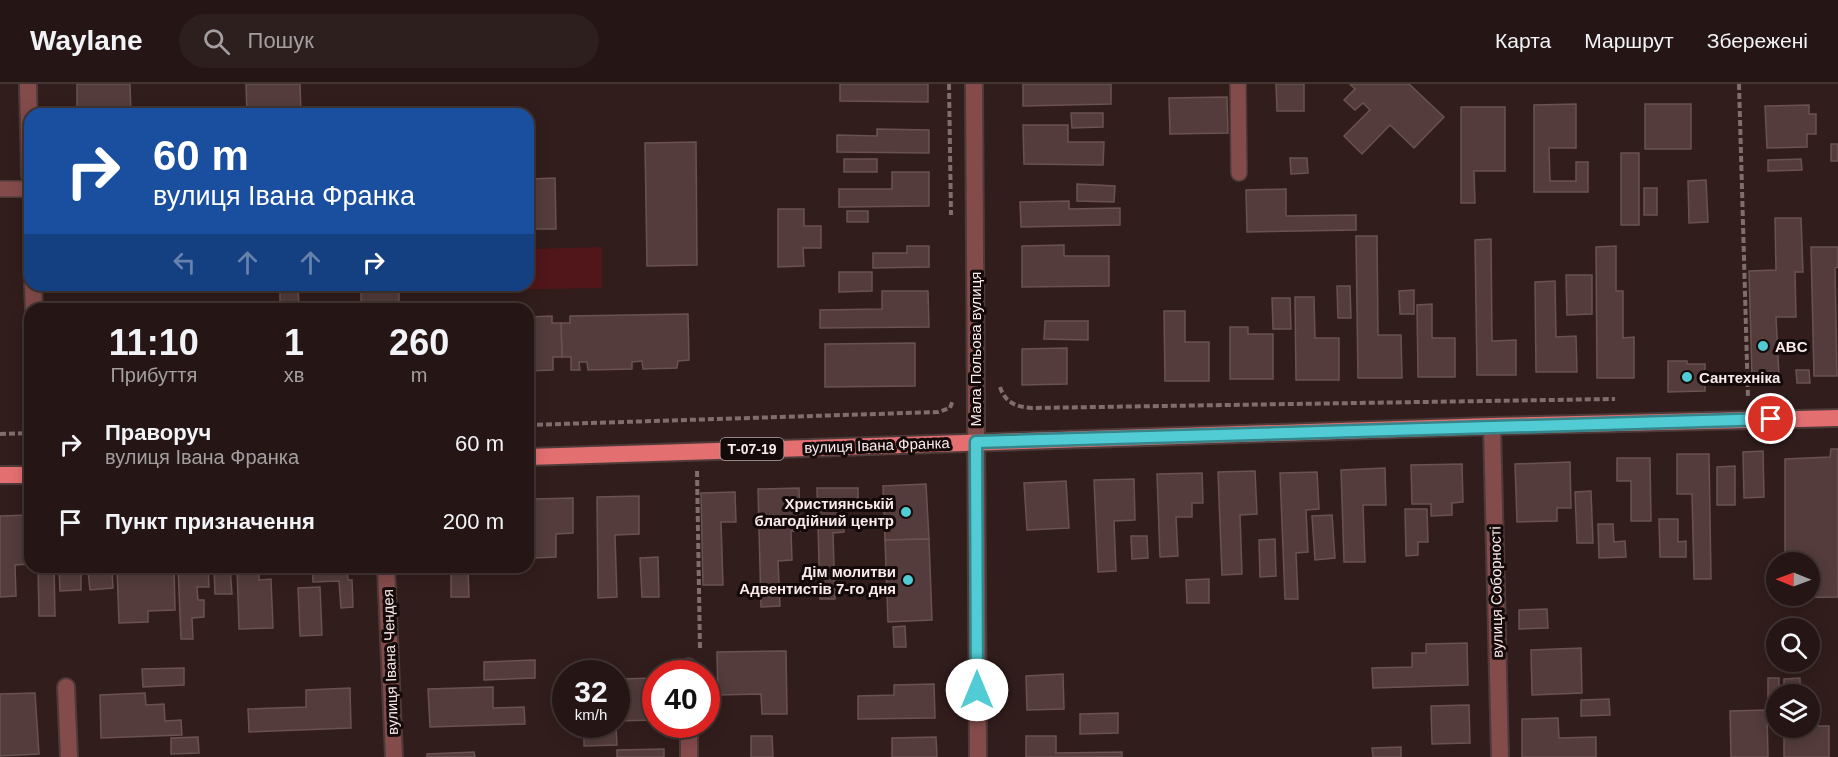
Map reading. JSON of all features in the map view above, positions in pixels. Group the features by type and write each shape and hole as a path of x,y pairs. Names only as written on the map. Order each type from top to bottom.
{"main road":[{"name":"вулиця Івана Франка","path":"534,457 1492,426 1838,418"},
{"path":"0,475 24,474"}],"street":[{"path":"28,84 29,108"},
{"name":"Мала Польова вулиця","path":"974,84 978,757"},
{"name":"вулиця Соборності","path":"1492,426 1500,757"},
{"name":"вулиця Івана Чендея","path":"386,573 394,757"},
{"path":"66,687 69,757"},
{"path":"689,738 690,757"}],"lane":[{"path":"1238,84 1239,173"},
{"path":"0,189 24,189"}],"path":[{"path":"949,84 951,225"},
{"path":"1739,84 1749,420"},
{"path":"999,377 1003,396 1010,403 1032,408 1617,399"},
{"path":"534,424 938,412 950,408 953,396"},
{"path":"1737,397 1748,397"},
{"path":"0,434 24,433"},
{"path":"696,660 700,648 697,451"}],"shaded area":[{"path":"602,247 602,288 534,289 534,249"}],"building":[{"path":"77,84 130,84 131,108 77,108"},
{"path":"246,84 300,84 301,108 247,108"},
{"path":"840,84 928,84 928,102 840,101"},
{"path":"1023,84 1111,84 1111,104 1023,106"},
{"path":"1276,84 1304,84 1304,111 1277,111"},
{"path":"1350,84 1409,84 1444,117 1414,148 1390,125 1362,154 1344,136 1370,110 1363,103 1355,110 1344,100 1355,89"},
{"path":"1227,97 1228,133 1170,134 1169,98"},
{"path":"1576,104 1576,148 1549,148 1550,181 1576,181 1576,162 1588,162 1588,192 1534,192 1534,105"},
{"path":"1645,104 1691,104 1691,149 1645,149"},
{"path":"1809,105 1809,114 1816,114 1816,134 1807,134 1807,147 1767,148 1765,106"},
{"path":"1461,107 1505,107 1505,171 1474,171 1475,203 1461,203"},
{"path":"1071,113 1103,113 1103,127 1072,128"},
{"path":"1023,125 1068,125 1068,142 1104,142 1103,165 1024,164"},
{"path":"877,129 929,130 929,153 837,152 837,135 877,136"},
{"path":"696,142 697,265 647,266 645,143"},
{"path":"1831,144 1838,144 1838,161 1831,161"},
{"path":"1621,153 1639,153 1639,225 1621,225"},
{"path":"1290,158 1307,158 1308,173 1291,174"},
{"path":"844,159 877,159 877,172 844,172"},
{"path":"1801,159 1802,170 1768,171 1768,160"},
{"path":"892,172 929,172 929,206 839,207 839,189 892,189"},
{"path":"555,178 556,229 534,229 534,179"},
{"path":"1706,180 1708,222 1689,223 1688,181"},
{"path":"1077,184 1115,186 1114,202 1077,201"},
{"path":"1644,188 1657,188 1657,215 1644,215"},
{"path":"1286,189 1286,216 1356,215 1356,230 1247,232 1246,190"},
{"path":"1069,201 1069,209 1120,208 1120,225 1021,227 1020,202"},
{"path":"778,209 804,209 804,226 821,226 821,248 803,248 804,266 778,267"},
{"path":"847,211 868,211 868,222 847,222"},
{"path":"1775,218 1801,218 1803,272 1795,272 1796,317 1776,317 1779,376 1752,377 1749,271 1776,270"},
{"path":"1356,236 1377,236 1378,335 1401,335 1402,378 1358,378"},
{"path":"1491,239 1492,341 1516,340 1516,375 1477,375 1475,240"},
{"path":"1064,245 1064,256 1109,256 1109,286 1022,287 1022,246"},
{"path":"907,246 929,246 929,267 873,268 873,253 907,253"},
{"path":"1616,246 1616,291 1623,291 1623,338 1634,337 1634,378 1597,378 1596,247"},
{"path":"1811,247 1838,247 1838,267 1835,268 1837,376 1814,376"},
{"path":"839,272 872,272 872,291 839,292"},
{"path":"1566,275 1592,275 1592,314 1567,315"},
{"path":"1555,281 1556,337 1576,336 1577,372 1536,372 1535,282"},
{"path":"1337,286 1350,286 1351,318 1338,318"},
{"path":"1414,290 1414,314 1400,314 1399,291"},
{"path":"280,291 298,291 299,303 280,303"},
{"path":"361,291 399,291 399,303 361,303"},
{"path":"882,291 928,291 929,327 820,328 820,310 882,309"},
{"path":"1295,297 1314,297 1315,338 1339,338 1339,380 1296,380"},
{"path":"1272,298 1290,298 1291,329 1273,329"},
{"path":"1432,304 1432,338 1455,338 1455,377 1418,377 1417,305"},
{"path":"1164,311 1185,311 1185,342 1209,342 1209,381 1165,381"},
{"path":"688,314 689,360 678,361 677,368 643,369 642,361 632,362 632,369 588,370 587,362 579,362 580,370 571,370 571,357 562,357 561,323 570,323 570,316"},
{"path":"552,316 552,323 561,323 562,357 553,357 553,370 534,371 534,317"},
{"path":"1045,321 1088,321 1088,340 1044,339"},
{"path":"1230,327 1248,327 1248,334 1273,334 1273,379 1230,379"},
{"path":"915,343 915,386 825,387 825,344"},
{"path":"1067,348 1067,384 1022,385 1022,349"},
{"name":"Сантехніка","path":"1668,361 1705,364 1705,391 1668,392"},
{"path":"1796,370 1809,370 1810,383 1797,383"},
{"path":"1831,449 1838,449 1838,597 1820,597 1820,552 1785,552 1785,459 1830,457"},
{"path":"1763,451 1764,497 1744,498 1743,452"},
{"path":"1677,454 1709,454 1711,579 1694,579 1692,494 1677,494"},
{"path":"1617,458 1650,458 1651,521 1631,521 1631,481 1617,481"},
{"path":"1570,462 1571,508 1557,508 1557,521 1517,522 1515,464"},
{"path":"1462,464 1463,502 1452,503 1452,515 1431,516 1431,504 1412,504 1411,465"},
{"path":"1735,466 1735,505 1717,505 1717,467"},
{"path":"1385,468 1386,505 1363,505 1365,562 1344,562 1341,470"},
{"path":"1255,471 1257,514 1240,515 1242,574 1222,575 1218,472"},
{"path":"1317,472 1319,509 1306,510 1308,552 1296,553 1298,599 1285,599 1280,473"},
{"path":"1202,473 1203,503 1192,503 1192,517 1176,517 1178,556 1160,557 1157,474"},
{"path":"1134,479 1135,520 1114,521 1116,571 1098,572 1094,480"},
{"path":"1066,481 1069,528 1027,530 1024,483"},
{"name":"Християнській благодійний центр","path":"926,484 929,539 885,540 883,486"},
{"path":"799,488 800,531 791,531 792,560 778,561 780,606 761,607 758,489"},
{"path":"817,488 858,488 858,508 843,508 844,532 833,533 835,599 820,599"},
{"path":"1591,491 1593,543 1577,543 1575,492"},
{"path":"735,492 736,522 721,522 723,585 703,585 701,493"},
{"path":"639,496 639,534 615,535 617,597 598,598 597,497"},
{"path":"573,498 573,533 556,534 556,557 535,558 534,499"},
{"path":"1405,509 1427,509 1428,542 1418,542 1418,555 1406,556"},
{"path":"24,515 24,564 15,565 16,596 0,597 0,516"},
{"path":"1332,515 1335,558 1315,560 1312,516"},
{"path":"1659,519 1678,519 1678,542 1686,541 1686,557 1660,557"},
{"path":"1598,524 1613,524 1614,542 1625,541 1626,557 1599,558"},
{"path":"1131,536 1147,536 1148,558 1132,559"},
{"name":"Дім молитви Адвентистів 7-го дня","path":"929,539 932,620 888,622 885,540"},
{"path":"1275,539 1276,576 1260,577 1259,540"},
{"path":"658,557 659,597 642,597 640,558"},
{"path":"38,573 54,573 55,616 39,616"},
{"path":"59,573 81,573 81,590 60,591"},
{"path":"88,573 112,573 113,588 90,590"},
{"path":"117,573 174,573 175,610 148,611 148,622 119,623"},
{"path":"178,573 208,573 209,587 197,587 198,600 204,600 204,617 192,618 193,639 181,639"},
{"path":"214,573 230,573 232,594 215,594"},
{"path":"237,573 259,573 259,580 271,579 273,628 239,629"},
{"path":"312,573 347,573 348,580 352,580 353,607 341,608 339,581 313,582"},
{"path":"451,573 468,573 469,597 451,597"},
{"path":"1209,579 1209,603 1187,603 1186,580"},
{"path":"320,587 322,635 300,636 298,588"},
{"path":"1547,609 1548,628 1519,629 1519,610"},
{"path":"905,626 906,647 894,647 893,627"},
{"path":"1467,643 1468,685 1373,688 1372,668 1412,667 1412,653 1426,653 1426,644"},
{"path":"1581,648 1582,693 1532,695 1531,650"},
{"path":"786,651 787,714 762,714 761,694 720,695 720,660 717,660 717,652"},
{"path":"535,660 535,678 484,680 484,662"},
{"path":"184,668 184,685 143,687 142,669"},
{"path":"1063,674 1064,709 1027,710 1026,676"},
{"path":"642,678 642,720 630,721 630,679"},
{"path":"1768,678 1779,678 1779,684 1768,684"},
{"path":"1800,678 1800,684 1784,684 1784,679"},
{"path":"934,684 935,718 858,719 858,696 894,695 894,685"},
{"path":"493,687 493,708 524,707 525,724 430,727 428,689"},
{"path":"350,688 351,728 249,732 248,709 306,707 306,690"},
{"path":"35,693 39,754 0,756 0,694"},
{"path":"145,693 146,705 164,704 165,721 181,720 182,735 101,738 100,695"},
{"path":"1609,699 1610,715 1581,716 1581,700"},
{"path":"1469,705 1470,743 1432,744 1431,706"},
{"path":"1766,710 1768,757 1731,757 1730,711"},
{"path":"1118,713 1118,733 1080,734 1080,714"},
{"path":"1558,718 1559,738 1596,737 1596,757 1522,757 1522,719"},
{"path":"1820,726 1829,726 1829,757 1784,757 1784,738 1820,738"},
{"path":"751,736 772,736 773,757 751,757"},
{"path":"1026,736 1056,736 1056,753 1122,752 1122,757 1026,757"},
{"path":"198,737 199,753 171,754 171,738"},
{"path":"936,737 937,757 892,757 892,738"},
{"path":"584,738 617,738 617,745 584,746"},
{"path":"1401,747 1401,757 1373,757 1372,748"},
{"path":"664,749 664,757 617,757 617,750"},
{"path":"474,752 475,757 427,757 427,754"}],"place":[{"name":"ABC","path":"1763,346"},
{"name":"Сантехніка","path":"1687,377"},
{"name":"Християнській благодійний центр","path":"906,512"},
{"name":"Дім молитви Адвентистів 7-го дня","path":"908,580"}],"route":[{"path":"977,690 976,442 1771,419"}]}
